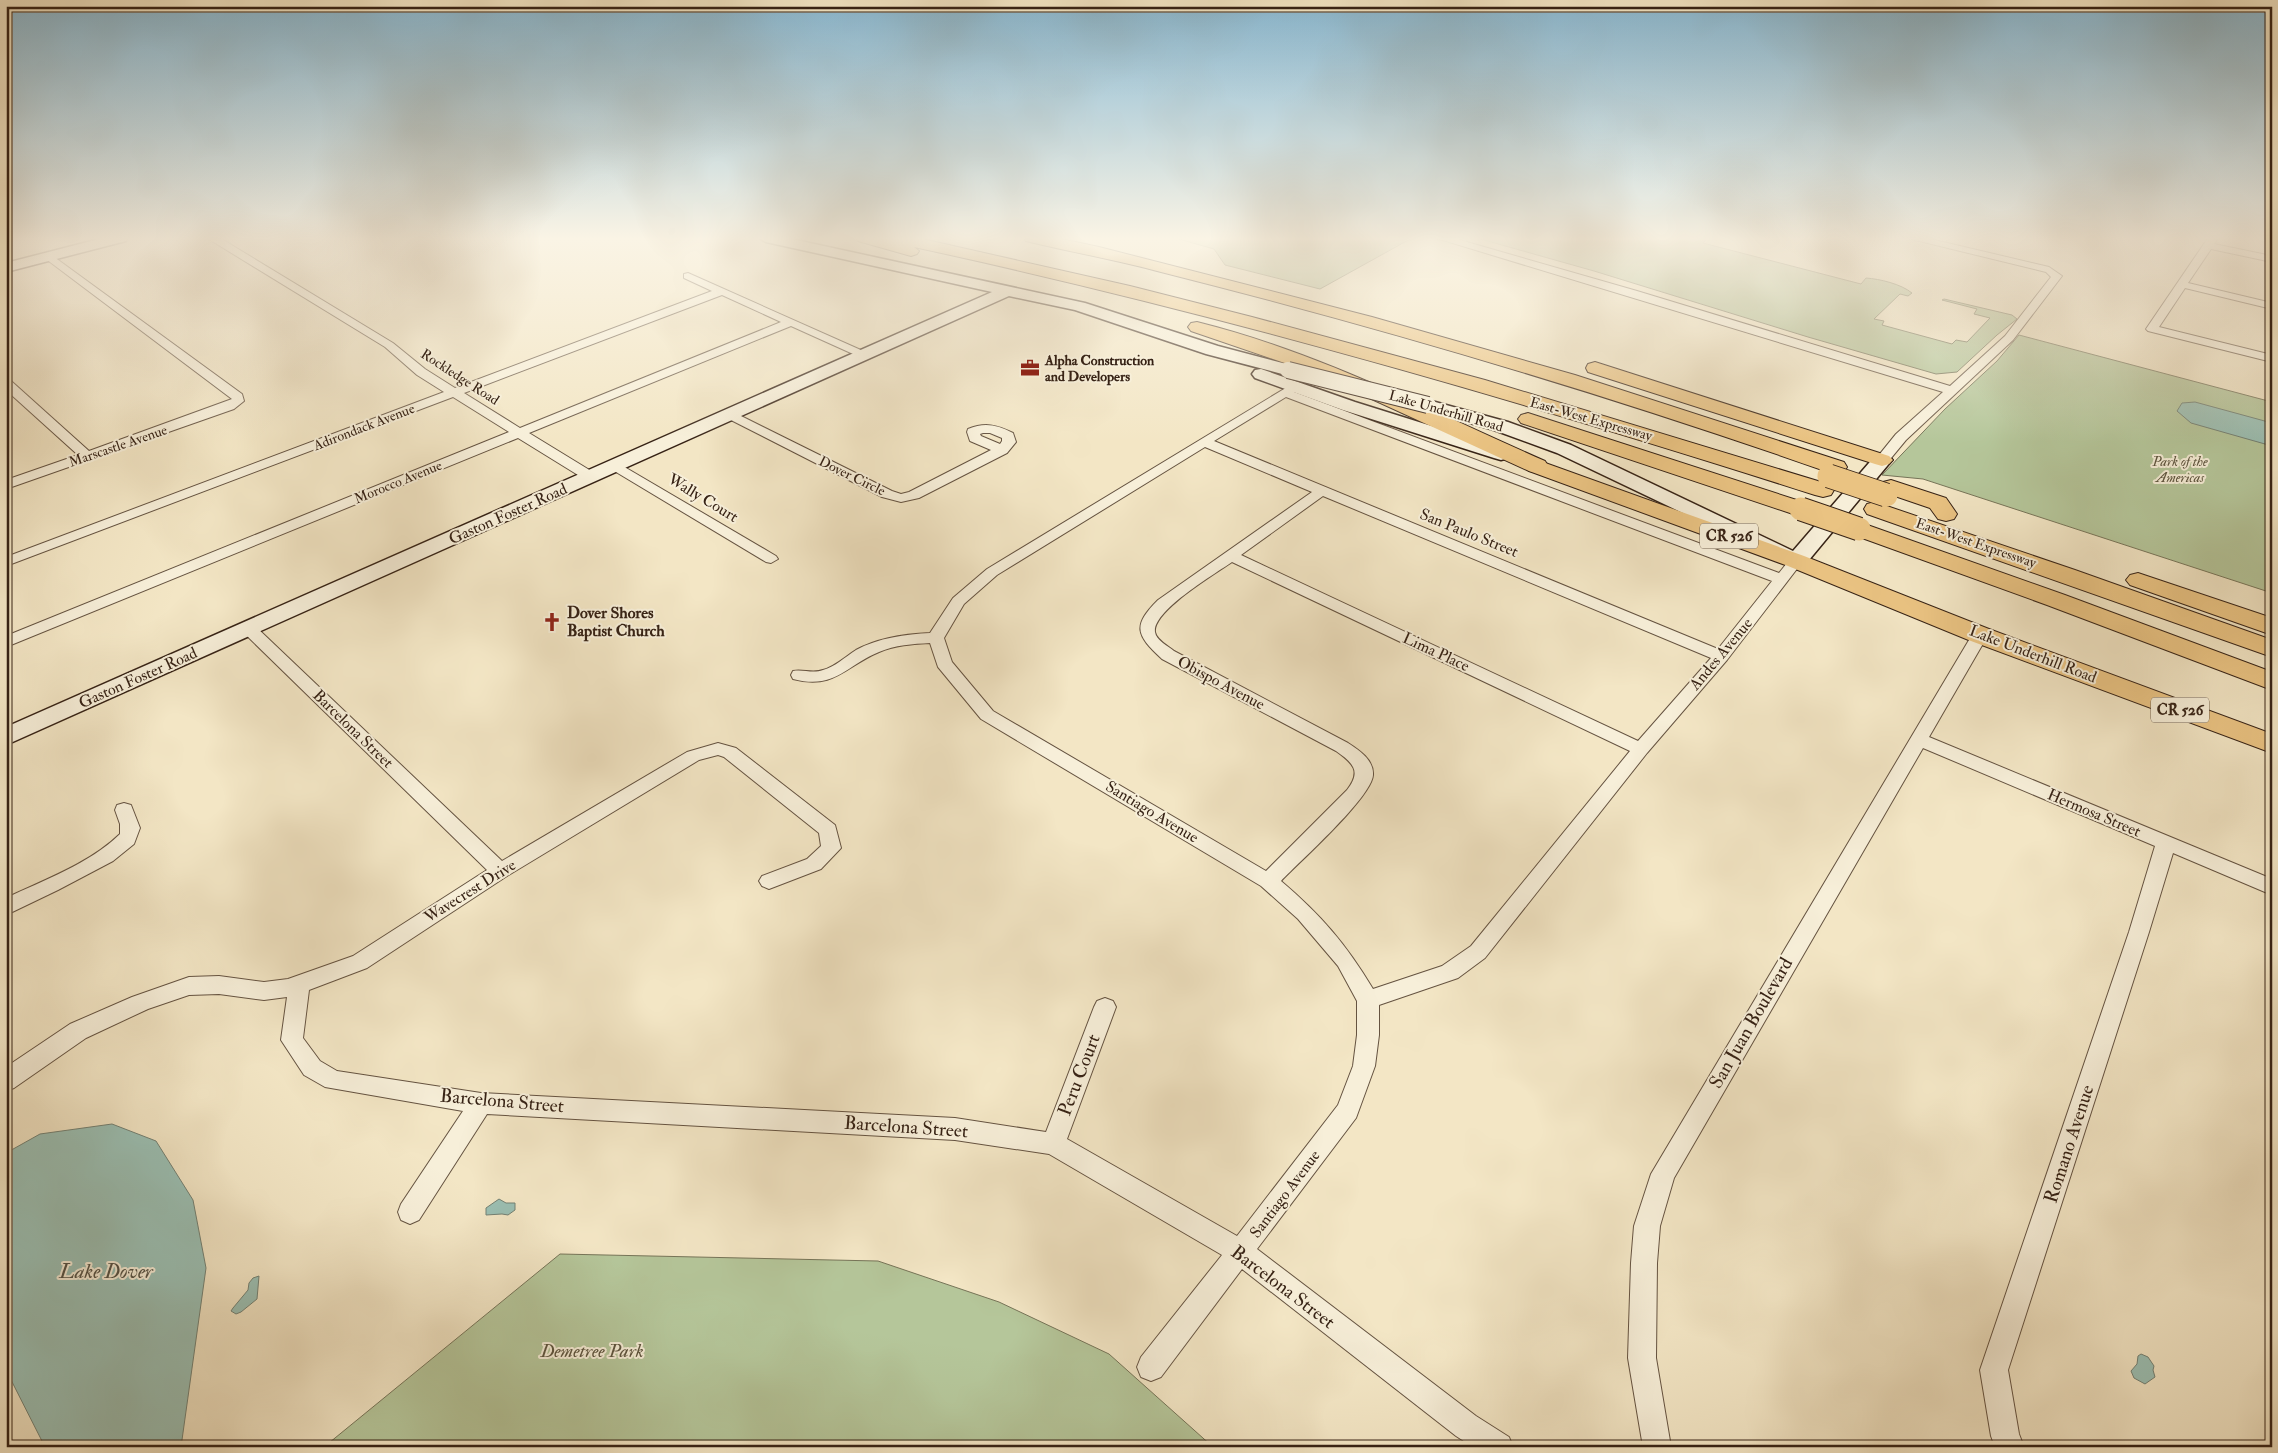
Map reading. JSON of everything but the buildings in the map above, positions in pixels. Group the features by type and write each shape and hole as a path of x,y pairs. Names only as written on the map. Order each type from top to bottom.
{"main road":[{"name":"Gaston Foster Road","path":"6,737 974,306"},
{"name":"Lake Underhill Road","path":"1078,306 1289,383 1536,466 1789,570 1980,634 2272,744"},
{"path":"1121,306 1252,344 1324,370 1536,466"},
{"name":"East-West Expressway","path":"1186,306 1309,338 1600,421 1829,478"},
{"name":"East-West Expressway","path":"1236,306 1350,335 1656,421 1884,497 1946,514 2272,626"},
{"path":"1305,306 1511,361 1680,414 1829,478"},
{"path":"1353,306 1552,356 1673,392 1882,460"},
{"path":"1202,310 1246,327 1657,460 1859,529 2056,600 2272,682"},
{"name":"Lake Underhill Road","path":"1289,383 1428,405 1501,426 1564,449 1789,570"},
{"name":"Andes Avenue","path":"1789,570 1882,460"},
{"name":"East-West Expressway","path":"1884,497 2067,575 2272,649"}],"street":[{"name":"Marscastle Avenue","path":"6,485 230,406 238,401 238,398 115,306"},
{"name":"Rockledge Road","path":"324,306 389,345 421,372 591,476"},
{"name":"Adirondack Avenue","path":"6,562 686,306"},
{"path":"753,306 866,355"},
{"path":"1689,306 1788,334 1955,386"},
{"name":"Andes Avenue","path":"1882,460 1901,437 2010,338 2034,306"},
{"path":"2167,306 2152,329 2272,359"},
{"name":"Morocco Avenue","path":"6,642 790,322"},
{"path":"6,383 87,456"},
{"path":"799,674 814,679 830,674 871,649 903,640 936,638 948,612 966,592 992,572 1204,442 1289,383"},
{"name":"Lake Underhill Road","path":"1289,383 1789,570"},
{"name":"Dover Circle","path":"731,415 887,494 901,498 914,495 1002,450"},
{"name":"San Paulo Street","path":"1204,442 1721,656"},
{"name":"Wally Court","path":"616,466 771,559"},
{"name":"Obispo Avenue","path":"1268,881 1354,795 1363,783 1365,770 1357,756 1168,655 1151,640 1147,631 1151,616 1164,603 1322,491"},
{"name":"Lima Place","path":"1231,556 1641,749"},
{"name":"Andes Avenue","path":"1368,1000 1450,972 1478,952 1641,749 1721,656 1789,570"},
{"name":"Barcelona Street","path":"249,629 500,871"},
{"name":"San Juan Boulevard","path":"1656,1447 1642,1358 1644,1264 1647,1226 1663,1174 1980,634"},
{"name":"Santiago Avenue","path":"936,638 944,663 987,715 1268,881 1305,913 1345,960 1368,1000 1368,1035 1364,1066 1348,1111 1151,1367"},
{"name":"Hermosa Street","path":"1917,739 2272,887"},
{"name":"Wavecrest Drive","path":"6,1082 18,1071 78,1031 140,1003 189,986 219,985 264,991 300,985 360,962 500,871 693,756 718,749 730,752 828,830 831,848 814,864 769,881"},
{"path":"6,907 106,855 127,839 130,827 124,810"},
{"name":"Romano Avenue","path":"2010,1447 2005,1436 1994,1370 2139,932 2166,843"},
{"name":"Barcelona Street","path":"300,985 292,1040 312,1068 333,1080 481,1103 955,1129 1053,1144 1241,1252 1458,1420 1499,1447"},
{"name":"Peru Court","path":"1053,1144 1105,1007"},
{"path":"410,1212 481,1103"}],"green space":[{"path":"1707,306 1888,306 1874,319 1884,321 1882,325 1952,344 1956,340 1967,342 1990,318 1974,314 1977,309 1965,306 1973,306 2012,315 2017,319 1957,372 1936,374"},
{"name":"Park of the Americas","path":"2019,335 2272,402 2272,593 1923,479 1882,475 1945,409 1997,361"},
{"name":"Demetree Park","path":"560,1254 878,1261 999,1302 1109,1354 1213,1447 324,1447"}],"water":[{"path":"2195,402 2272,423 2272,446 2191,423 2177,411 2182,403"},
{"name":"Lake Dover","path":"112,1124 156,1141 193,1200 206,1268 181,1447 45,1447 6,1370 6,1153 40,1134"},
{"path":"499,1199 506,1203 515,1203 515,1210 508,1215 486,1215 486,1208"},
{"path":"259,1276 257,1299 241,1312 236,1314 231,1311 248,1290 249,1283 253,1278"},
{"path":"2141,1354 2148,1357 2154,1366 2155,1377 2145,1384 2134,1378 2131,1371 2137,1364 2138,1356"}],"place":[{"name":"Alpha Construction and Developers","path":"1030,368"},
{"name":"Dover Shores Baptist Church","path":"552,622"}]}
